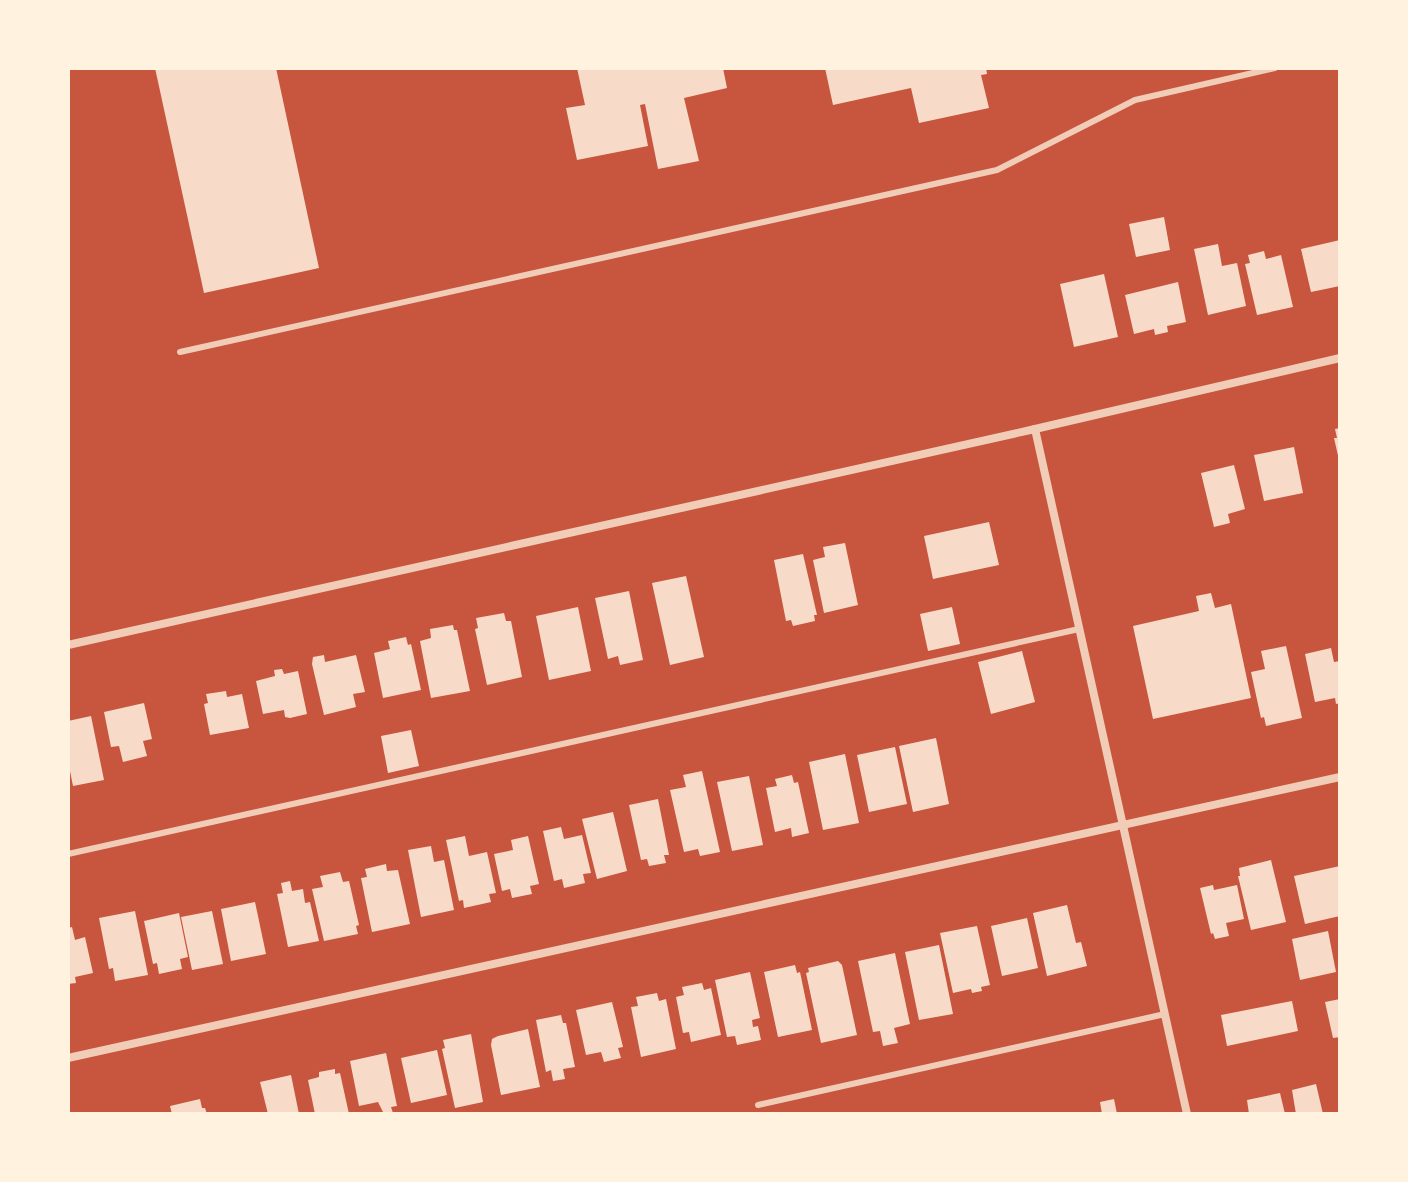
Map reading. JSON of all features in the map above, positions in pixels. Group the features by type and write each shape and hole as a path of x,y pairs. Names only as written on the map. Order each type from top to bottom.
{"street":[{"path":"68,645 1340,358"},
{"path":"1035,429 1187,1114"},
{"path":"68,1058 1340,777"}],"lane":[{"path":"180,352 997,170 1135,100 1275,68"},
{"path":"68,854 1079,629"},
{"path":"758,1105 1165,1014"}],"building":[{"path":"155,68 276,68 319,268 204,293"},
{"path":"577,68 723,68 727,88 684,98 699,161 658,169 645,104 640,105 648,146 577,160 566,108 585,105"},
{"path":"825,68 986,68 987,74 981,75 989,108 919,123 911,88 833,105"},
{"path":"1164,217 1170,250 1136,257 1129,224"},
{"path":"1340,240 1340,286 1311,292 1301,249"},
{"path":"1218,244 1222,266 1237,263 1246,306 1208,315 1194,249"},
{"path":"1264,251 1266,259 1281,255 1293,307 1257,315 1245,264 1250,263 1248,255"},
{"path":"1104,274 1118,337 1074,347 1060,284"},
{"path":"1178,282 1186,322 1167,326 1168,332 1155,335 1154,329 1134,334 1125,295"},
{"path":"1340,428 1339,460 1334,438 1337,438 1335,429"},
{"path":"1294,447 1303,493 1264,501 1254,455"},
{"path":"1234,465 1245,509 1228,514 1230,523 1214,527 1201,473"},
{"path":"989,522 999,565 933,579 924,536"},
{"path":"845,543 858,605 824,613 813,560 825,557 823,547"},
{"path":"803,554 817,615 814,615 815,621 793,626 791,620 786,621 774,560"},
{"path":"686,576 704,657 670,665 652,583"},
{"path":"629,591 643,660 620,665 618,656 608,659 595,598"},
{"path":"1211,593 1215,608 1231,604 1251,698 1153,719 1133,626 1199,611 1196,596"},
{"path":"578,607 591,671 549,680 536,616"},
{"path":"952,607 960,644 928,651 920,614"},
{"path":"504,613 506,621 511,621 522,677 487,685 475,629 478,628 476,618"},
{"path":"453,625 457,630 470,691 431,698 420,641 431,638 430,629"},
{"path":"406,637 408,645 411,644 421,690 383,698 374,653 390,649 388,641"},
{"path":"1286,646 1302,718 1266,726 1264,717 1261,718 1251,672 1265,669 1261,651"},
{"path":"1331,648 1334,662 1340,661 1340,703 1336,704 1335,698 1315,702 1305,654"},
{"path":"1022,651 1035,702 991,714 978,662"},
{"path":"324,655 325,662 356,655 365,692 353,694 356,707 324,715 312,664 313,657"},
{"path":"282,669 284,674 298,671 307,714 290,718 285,717 284,710 263,714 256,681 275,676 274,670"},
{"path":"226,691 227,697 242,694 249,728 210,735 204,704 208,703 206,694"},
{"path":"144,703 152,739 143,741 147,756 123,762 119,746 111,747 104,712"},
{"path":"91,716 104,780 73,786 68,761 68,721"},
{"path":"411,730 419,766 388,773 381,736"},
{"path":"936,738 949,804 913,812 899,746"},
{"path":"895,747 907,804 869,812 857,755"},
{"path":"845,754 859,823 823,830 809,762"},
{"path":"702,771 720,852 700,856 698,849 684,852 670,790 686,787 683,775"},
{"path":"792,775 794,783 798,782 809,833 792,837 791,828 775,832 766,788 777,786 775,779"},
{"path":"749,776 763,845 732,851 717,782"},
{"path":"658,799 669,855 664,855 666,863 649,866 647,859 641,860 629,805"},
{"path":"613,812 627,871 597,879 582,819"},
{"path":"561,827 564,839 582,835 591,873 583,874 585,883 564,888 562,879 554,881 543,831"},
{"path":"465,836 469,856 487,852 496,893 489,894 491,902 464,908 463,900 459,901 446,840"},
{"path":"528,836 539,884 530,886 532,894 512,898 510,889 502,891 494,854 513,850 511,840"},
{"path":"431,846 434,862 444,860 454,910 421,917 408,850"},
{"path":"1271,860 1286,922 1251,930 1238,876 1239,868"},
{"path":"386,864 387,871 398,870 410,924 372,932 361,878 367,877 365,869"},
{"path":"1340,866 1340,916 1305,924 1294,876"},
{"path":"340,872 343,882 349,881 359,925 356,926 358,934 324,941 312,889 323,887 320,876"},
{"path":"290,881 292,891 303,889 305,903 310,902 319,941 288,947 277,894 283,893 281,883"},
{"path":"1213,885 1214,890 1237,885 1244,919 1226,923 1229,936 1215,939 1211,934 1200,888"},
{"path":"255,902 266,954 231,961 221,909"},
{"path":"1067,905 1076,943 1081,942 1087,966 1047,976 1033,913"},
{"path":"135,911 148,975 115,981 113,968 109,969 99,918"},
{"path":"212,911 223,964 192,970 181,917"},
{"path":"179,913 188,957 180,959 182,969 159,974 157,963 153,964 144,921"},
{"path":"1027,918 1038,968 1002,976 991,926"},
{"path":"977,926 990,985 981,987 982,991 972,993 971,989 953,993 940,933"},
{"path":"72,927 75,940 85,937 93,973 75,977 76,983 68,984 68,928"},
{"path":"1328,931 1336,972 1300,980 1292,939"},
{"path":"939,945 953,1014 919,1020 905,952"},
{"path":"895,953 910,1024 894,1028 898,1043 883,1046 880,1031 873,1032 858,961"},
{"path":"838,961 842,965 857,1035 821,1043 806,973 809,972 808,968"},
{"path":"795,965 797,973 800,972 812,1030 778,1037 764,972"},
{"path":"750,972 760,1018 752,1020 753,1027 758,1026 761,1040 737,1045 735,1036 727,1037 715,980"},
{"path":"702,983 704,990 711,988 721,1035 691,1042 689,1032 683,1033 676,997 684,995 682,987"},
{"path":"657,993 659,1001 666,999 676,1049 641,1057 631,1007 638,1006 636,997"},
{"path":"1340,999 1340,1037 1333,1038 1325,1002"},
{"path":"1292,1001 1298,1031 1227,1046 1221,1015"},
{"path":"612,1002 623,1047 618,1048 621,1058 604,1062 601,1052 586,1055 576,1010"},
{"path":"561,1015 563,1023 566,1023 575,1067 563,1069 565,1079 553,1081 551,1070 546,1072 536,1020"},
{"path":"528,1029 540,1087 501,1095 492,1039"},
{"path":"471,1034 483,1102 455,1108 442,1049 445,1048 443,1040"},
{"path":"437,1050 447,1095 411,1103 401,1058"},
{"path":"386,1053 397,1106 391,1107 393,1113 390,1114 384,1114 378,1102 359,1106 350,1061"},
{"path":"335,1069 335,1074 340,1073 349,1114 315,1114 308,1080 319,1077 319,1072"},
{"path":"291,1075 299,1114 268,1114 260,1082"},
{"path":"1316,1084 1323,1114 1296,1114 1292,1090"},
{"path":"1280,1093 1285,1114 1249,1114 1247,1100"},
{"path":"200,1099 207,1114 172,1114 170,1106"},
{"path":"1114,1099 1117,1114 1102,1114 1100,1102"}]}
